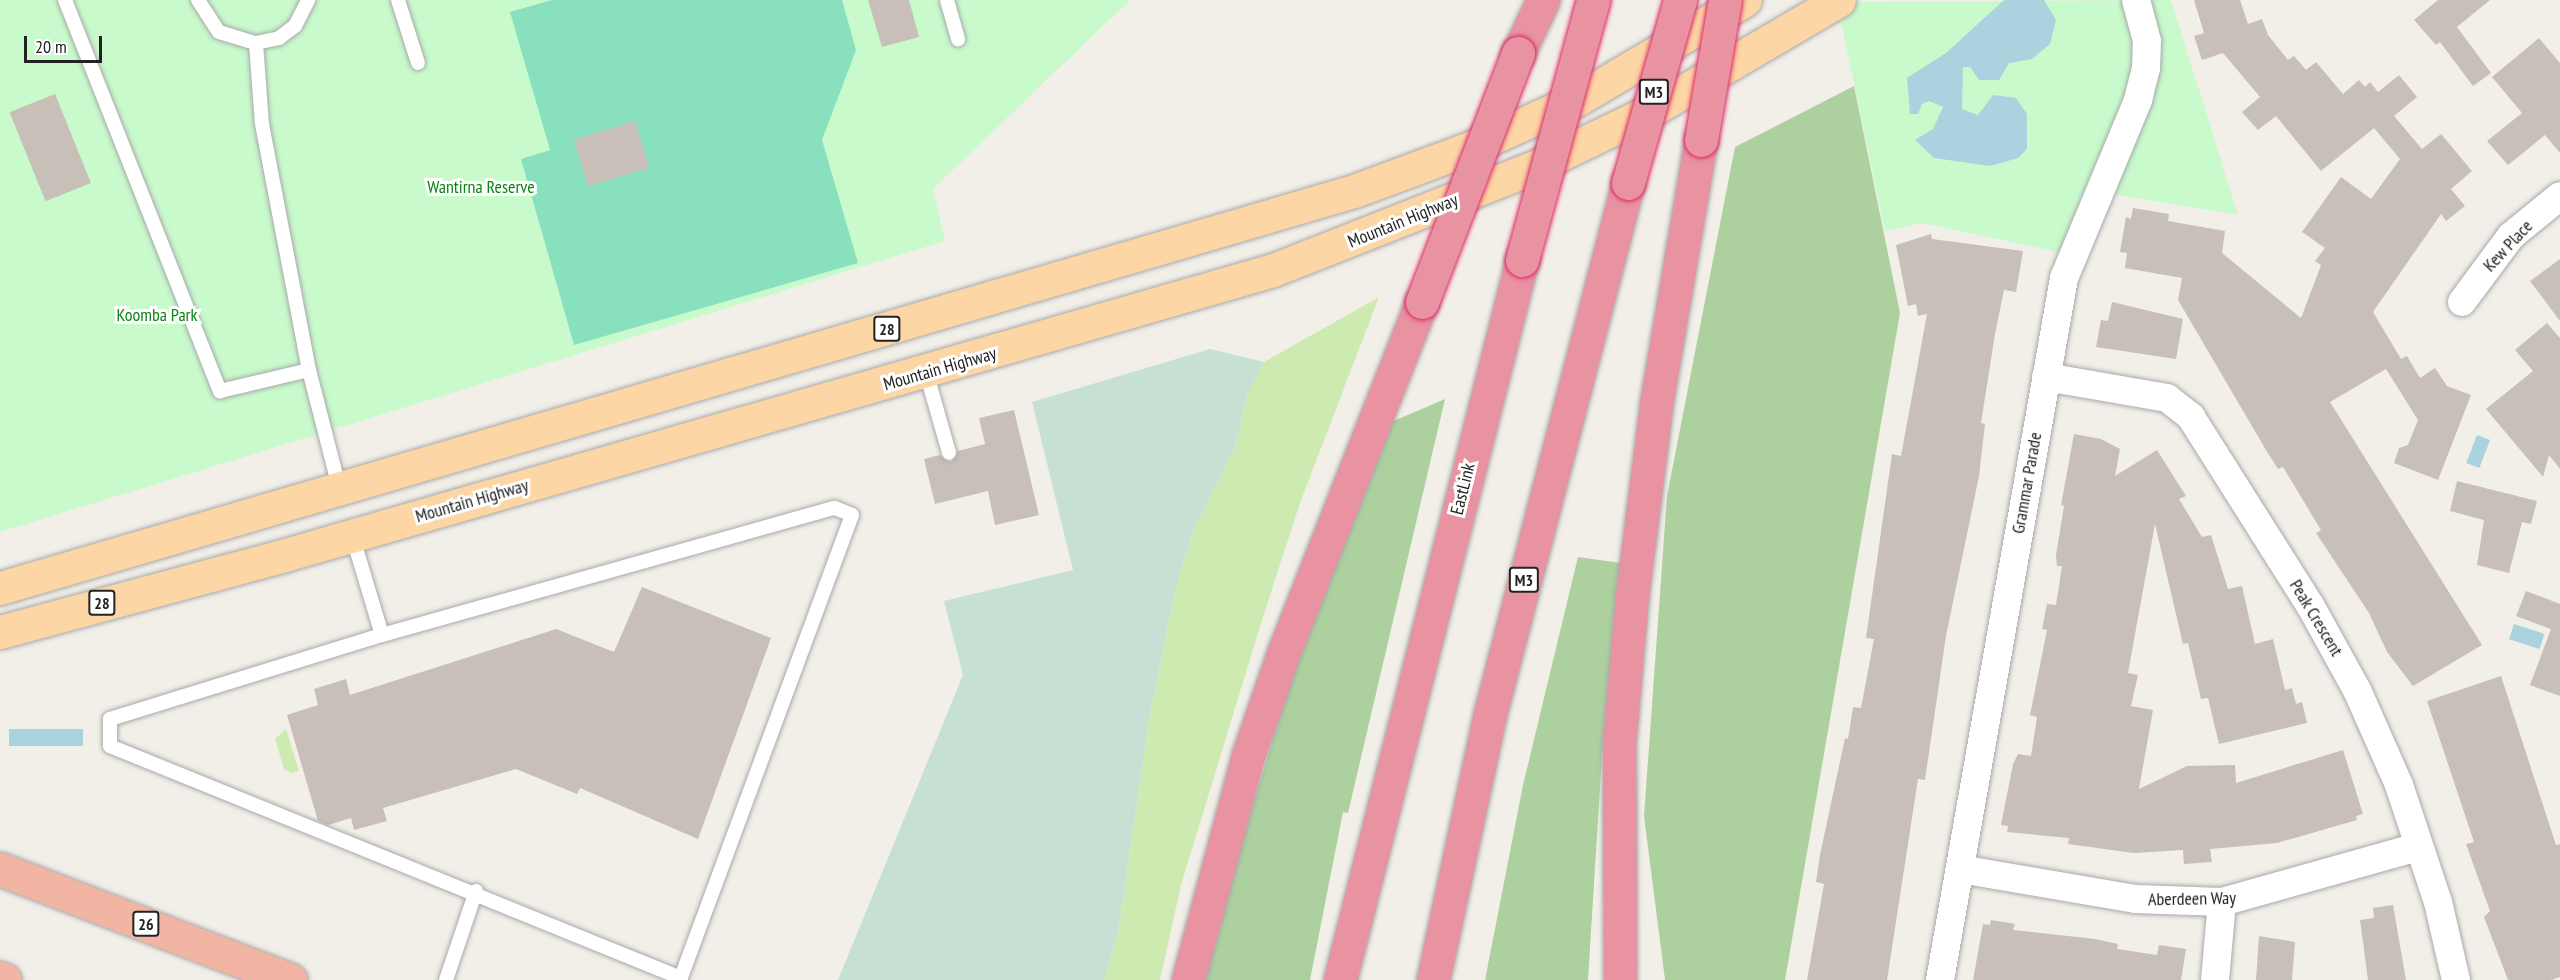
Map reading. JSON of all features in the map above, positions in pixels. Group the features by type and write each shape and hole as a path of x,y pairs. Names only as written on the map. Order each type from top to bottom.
{"highway":[{"path":"1188,980 1249,753 1283,654 1518,53 1543,0"},
{"name":"EastLink","path":"1340,980 1522,260 1593,0"},
{"name":"M3","path":"1433,980 1490,714 1628,183 1680,0"},
{"path":"1620,980 1619,744 1632,596 1645,476 1725,0"},
{"name":"26","path":"0,869 291,980"},
{"path":"0,978 5,980"}],"main road":[{"name":"28","path":"0,588 1354,191 1465,150 1578,99 1745,0"},
{"name":"Mountain Highway","path":"0,632 352,536 1273,270 1435,209 1650,111 1839,0"},
{"path":"339,487 352,536"}],"street":[{"name":"Grammar Parade","path":"1940,980 2064,278 2138,100 2146,68 2147,41 2136,0"},
{"name":"Kew Place","path":"2462,302 2511,236 2560,196"},
{"name":"Peak Crescent","path":"2046,377 2167,398 2191,417 2337,651 2399,785 2438,902 2456,980"},
{"name":"Aberdeen Way","path":"1960,868 2135,899 2222,902 2418,847"},
{"path":"2216,980 2222,902"}],"lane":[{"path":"65,0 220,391 309,370"},
{"path":"198,0 219,32 256,43 279,38 295,26 308,0"},
{"path":"398,0 418,63"},
{"path":"947,0 958,39"},
{"path":"256,43 262,124 309,370 339,487"},
{"path":"926,372 949,453"},
{"path":"835,508 852,515 681,978 476,891 110,746 110,719 382,635 835,508"},
{"path":"352,536 382,635"},
{"path":"446,980 476,891"}],"green space":[{"name":"Wantirna Reserve","path":"0,0 1130,0 933,189 945,241 0,532"},
{"path":"552,0 842,0 856,50 822,140 858,263 574,345 521,159 550,150 510,12"},
{"path":"2171,0 2238,215 2100,192 2073,255 1922,223 1885,231 1837,2"},
{"path":"1854,86 1900,313 1785,980 1665,980 1644,816 1667,496 1735,147"},
{"path":"1379,297 1300,503 1262,620 1181,885 1160,980 1104,980 1118,934 1149,720 1174,595 1193,532 1235,447 1248,393 1264,362"},
{"path":"1210,349 1264,362 1248,393 1235,447 1193,532 1174,595 1149,720 1118,934 1104,980 838,980 963,675 944,601 1073,570 1032,402"},
{"path":"1445,399 1348,813 1343,812 1310,980 1201,980 1291,678 1382,426"},
{"path":"1578,557 1621,563 1602,755 1588,980 1485,980 1523,785"},
{"path":"286,729 299,771 292,773 284,769 275,739"}],"water":[{"path":"2004,0 2044,0 2056,20 2050,44 2032,59 2009,63 1999,80 1979,80 1970,67 1963,67 1962,109 1978,115 1993,95 2016,98 2027,114 2027,149 2018,158 1990,166 1934,158 1915,140 1933,129 1943,107 1929,101 1922,104 1918,114 1910,114 1907,78 1946,53"},
{"path":"2477,435 2490,440 2479,468 2466,463"},
{"path":"2514,624 2544,634 2539,649 2509,639"},
{"path":"9,729 83,729 83,746 9,746"}],"building":[{"path":"868,0 909,0 919,37 882,47"},
{"path":"2194,0 2240,0 2248,24 2262,19 2268,35 2288,60 2294,56 2306,70 2316,62 2343,94 2359,80 2365,87 2370,82 2378,92 2399,75 2417,97 2394,116 2422,149 2441,134 2472,171 2451,189 2465,206 2446,221 2441,214 2373,312 2401,359 2407,356 2420,378 2435,368 2447,386 2471,395 2438,480 2394,463 2399,448 2408,445 2418,420 2386,369 2330,402 2482,645 2413,686 2387,652 2369,613 2316,533 2321,530 2283,467 2278,469 2266,450 2178,300 2182,278 2125,268 2127,253 2120,252 2126,217 2131,219 2133,208 2169,214 2168,221 2225,231 2222,253 2301,318 2321,265 2315,261 2325,248 2302,232 2341,177 2371,199 2400,159 2374,128 2321,171 2276,116 2258,130 2242,112 2260,97 2223,53 2202,60 2194,36 2204,33"},
{"path":"2438,0 2490,0 2457,27 2491,73 2473,86 2440,42 2436,45 2414,20"},
{"path":"2539,38 2560,63 2560,153 2545,135 2508,165 2487,141 2522,113 2492,77"},
{"path":"55,94 91,183 46,201 10,112"},
{"path":"635,121 649,168 588,187 574,140"},
{"path":"1931,234 1932,239 2023,251 2016,292 2004,290 1995,334 1981,423 1985,424 1979,476 1946,636 1925,780 1918,779 1887,980 1807,980 1824,884 1816,882 1820,855 1845,738 1848,739 1853,707 1861,708 1874,639 1866,638 1892,454 1901,456 1927,314 1918,316 1916,304 1908,306 1896,245"},
{"path":"2560,259 2560,321 2530,281"},
{"path":"2112,302 2183,319 2176,359 2096,347 2101,320 2108,321"},
{"path":"2547,323 2560,338 2560,469 2549,455 2543,477 2486,409 2533,371 2515,350"},
{"path":"1014,410 1039,515 995,525 988,491 935,504 924,459 940,455 951,462 958,451 985,444 979,418"},
{"path":"2074,434 2101,439 2120,449 2115,476 2157,450 2186,496 2179,499 2202,537 2211,535 2228,589 2242,586 2255,644 2273,639 2285,690 2292,688 2296,704 2302,702 2307,723 2219,744 2208,698 2201,699 2188,643 2183,644 2155,524 2128,673 2138,675 2131,706 2153,710 2139,789 2187,766 2235,765 2236,783 2343,750 2363,814 2356,816 2357,820 2277,843 2210,849 2212,862 2184,864 2183,850 2134,853 2068,844 2069,838 2007,832 2008,826 2001,825 2013,764 2018,754 2031,756 2037,717 2030,715 2047,630 2042,629 2047,604 2056,605 2062,566 2057,566 2056,555 2064,506 2061,505"},
{"path":"2457,481 2537,501 2531,524 2522,522 2509,573 2477,565 2484,520 2450,511"},
{"path":"642,587 771,638 698,839 580,788 577,794 516,769 383,808 387,821 354,830 351,818 328,825 318,821 287,715 318,705 314,689 346,679 350,695 556,629 614,652"},
{"path":"2526,591 2560,604 2560,696 2530,685 2551,629 2516,616"},
{"path":"2501,676 2556,845 2560,844 2560,977 2551,980 2508,980 2484,917 2490,911 2466,844 2474,842 2427,701"},
{"path":"2393,905 2406,980 2368,980 2360,920 2374,918 2373,908"},
{"path":"1991,920 2015,924 2013,930 2095,939 2118,944 2117,949 2157,955 2159,945 2186,949 2181,980 1973,980 1983,924 1990,925"},
{"path":"2259,936 2295,942 2292,980 2256,980"}],"park label":[{"name":"Koomba Park","path":"157,315"}]}
